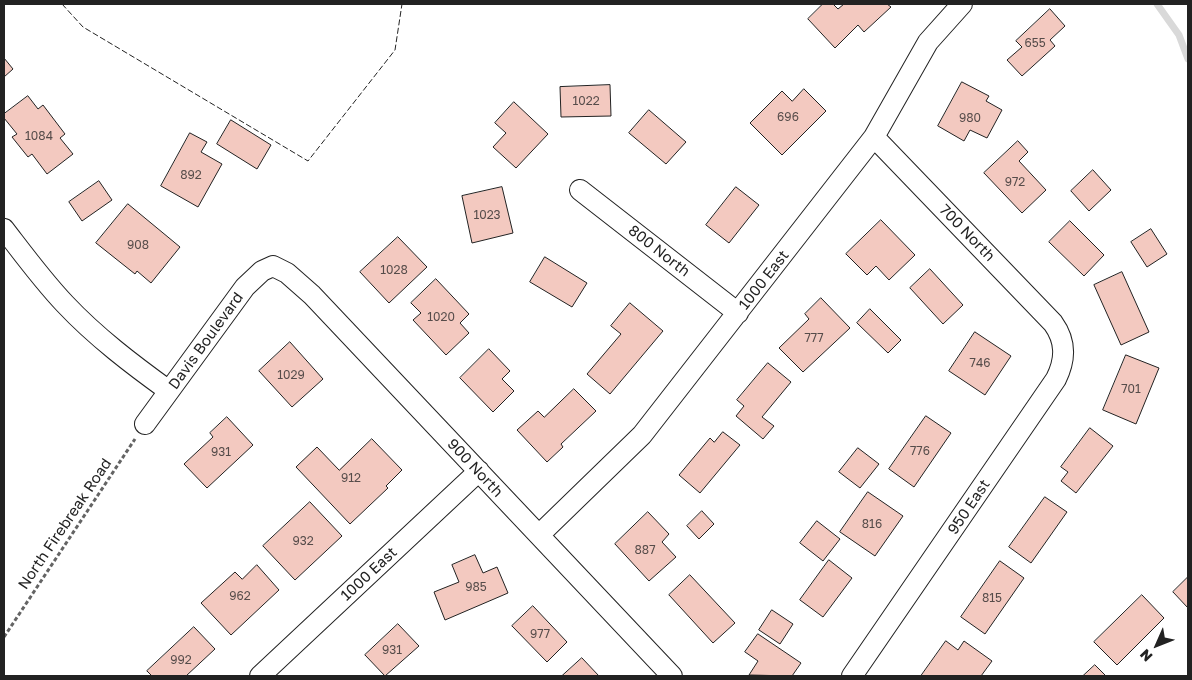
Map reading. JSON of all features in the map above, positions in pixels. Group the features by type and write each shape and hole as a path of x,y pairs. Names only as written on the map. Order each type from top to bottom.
{"street":[{"name":"1000 East","path":"539,535 642,435 874,137 928,42 962,4"},
{"name":"700 North","path":"874,137 1047,316 1058,330"},
{"name":"800 North","path":"580,190 738,313"},
{"path":"4,229 47,283 82,321 169,391"},
{"name":"Davis Boulevard","path":"146,424 245,287 262,271 273,266"},
{"name":"900 North","path":"273,266 287,273 312,295 672,676"},
{"name":"950 East","path":"852,676 1056,379 1064,356 1064,347 1058,330"},
{"name":"1000 East","path":"260,676 479,471"}],"path":[{"name":"North Firebreak Road","path":"4,637 146,424"}],"building":[{"path":"823,4 833,4 838,9 844,4 887,4 891,7 864,32 858,25 835,48 808,19"},
{"path":"1050,9 1065,26 1050,40 1055,46 1022,76 1007,60 1022,47 1016,41"},
{"path":"4,58 13,69 4,77"},
{"path":"962,82 989,96 986,101 1002,110 987,138 970,130 964,141 938,126"},
{"path":"610,85 611,116 561,117 560,87"},
{"path":"804,89 826,111 782,155 750,123 782,91 792,101"},
{"path":"28,96 38,109 43,105 65,134 60,138 73,154 47,174 32,154 28,157 12,137 17,134 4,118 4,114"},
{"path":"514,102 548,134 516,168 493,147 506,133 495,123"},
{"path":"649,110 686,142 666,164 629,133"},
{"path":"231,120 271,145 257,169 217,144"},
{"path":"190,133 207,142 201,152 222,164 198,207 161,186"},
{"path":"1018,141 1028,152 1019,161 1046,190 1022,213 984,173"},
{"path":"1093,170 1111,190 1089,211 1071,191"},
{"path":"99,181 112,200 82,221 69,202"},
{"path":"502,187 513,233 472,243 462,196"},
{"path":"736,187 759,205 729,243 706,225"},
{"path":"128,204 180,247 151,283 137,271 135,274 96,243"},
{"path":"881,220 915,255 889,280 876,266 867,275 846,254"},
{"path":"1070,221 1104,255 1084,276 1049,242"},
{"path":"1151,229 1167,254 1147,267 1131,242"},
{"path":"398,237 427,267 389,303 360,272"},
{"path":"545,257 587,283 572,307 530,282"},
{"path":"930,269 963,305 943,324 910,288"},
{"path":"1122,272 1149,332 1121,345 1094,285"},
{"path":"436,279 469,314 460,323 469,333 446,355 413,320 421,313 411,303"},
{"path":"821,298 850,328 803,372 779,348 809,319 805,314"},
{"path":"630,303 663,331 610,394 587,374 621,334 611,326"},
{"path":"870,309 901,340 888,353 857,323"},
{"path":"975,332 1011,356 985,395 949,371"},
{"path":"290,342 323,379 292,407 259,371"},
{"path":"489,349 510,371 502,379 514,391 493,412 460,378"},
{"path":"1126,355 1159,368 1136,424 1103,410"},
{"path":"768,363 791,382 762,417 774,426 763,439 736,416 744,406 737,400"},
{"path":"574,389 596,411 561,444 563,447 547,462 517,430 538,411 544,417"},
{"path":"926,416 951,433 914,487 889,469"},
{"path":"227,417 253,445 207,488 184,464 213,437 210,433"},
{"path":"1090,428 1113,446 1076,493 1061,481 1068,472 1061,467"},
{"path":"723,432 740,445 700,493 679,475 710,438 714,442"},
{"path":"372,439 402,470 386,486 388,488 350,524 296,467 317,447 339,470"},
{"path":"858,448 879,464 860,488 839,472"},
{"path":"868,492 903,516 875,556 840,532"},
{"path":"1045,497 1067,512 1031,563 1009,547"},
{"path":"310,502 342,536 295,580 263,546"},
{"path":"702,511 714,524 699,539 687,526"},
{"path":"648,512 669,534 662,542 676,557 649,581 615,544"},
{"path":"817,521 840,539 823,561 800,543"},
{"path":"475,555 483,573 497,567 508,593 445,620 434,592 459,582 452,565"},
{"path":"829,560 852,578 823,617 800,600"},
{"path":"1000,561 1024,578 985,634 961,617"},
{"path":"257,565 279,590 231,635 201,603 235,572 242,579"},
{"path":"690,575 735,623 713,643 669,595"},
{"path":"1188,577 1188,608 1173,592"},
{"path":"1142,595 1164,618 1117,665 1094,642"},
{"path":"533,606 567,642 547,662 512,626"},
{"path":"772,610 793,624 780,644 759,630"},
{"path":"398,624 419,646 385,676 365,655"},
{"path":"194,627 215,649 186,676 152,676 147,671"},
{"path":"758,634 801,663 792,676 749,675 758,661 745,652"},
{"path":"946,641 958,650 964,641 992,661 981,676 921,676"},
{"path":"582,658 599,676 562,676"},
{"path":"1095,665 1106,676 1083,676"}],"waterway":[{"path":"1157,4 1179,35 1188,59"}],"fence":[{"path":"62,4 83,27 308,161 395,50 402,4"}]}
